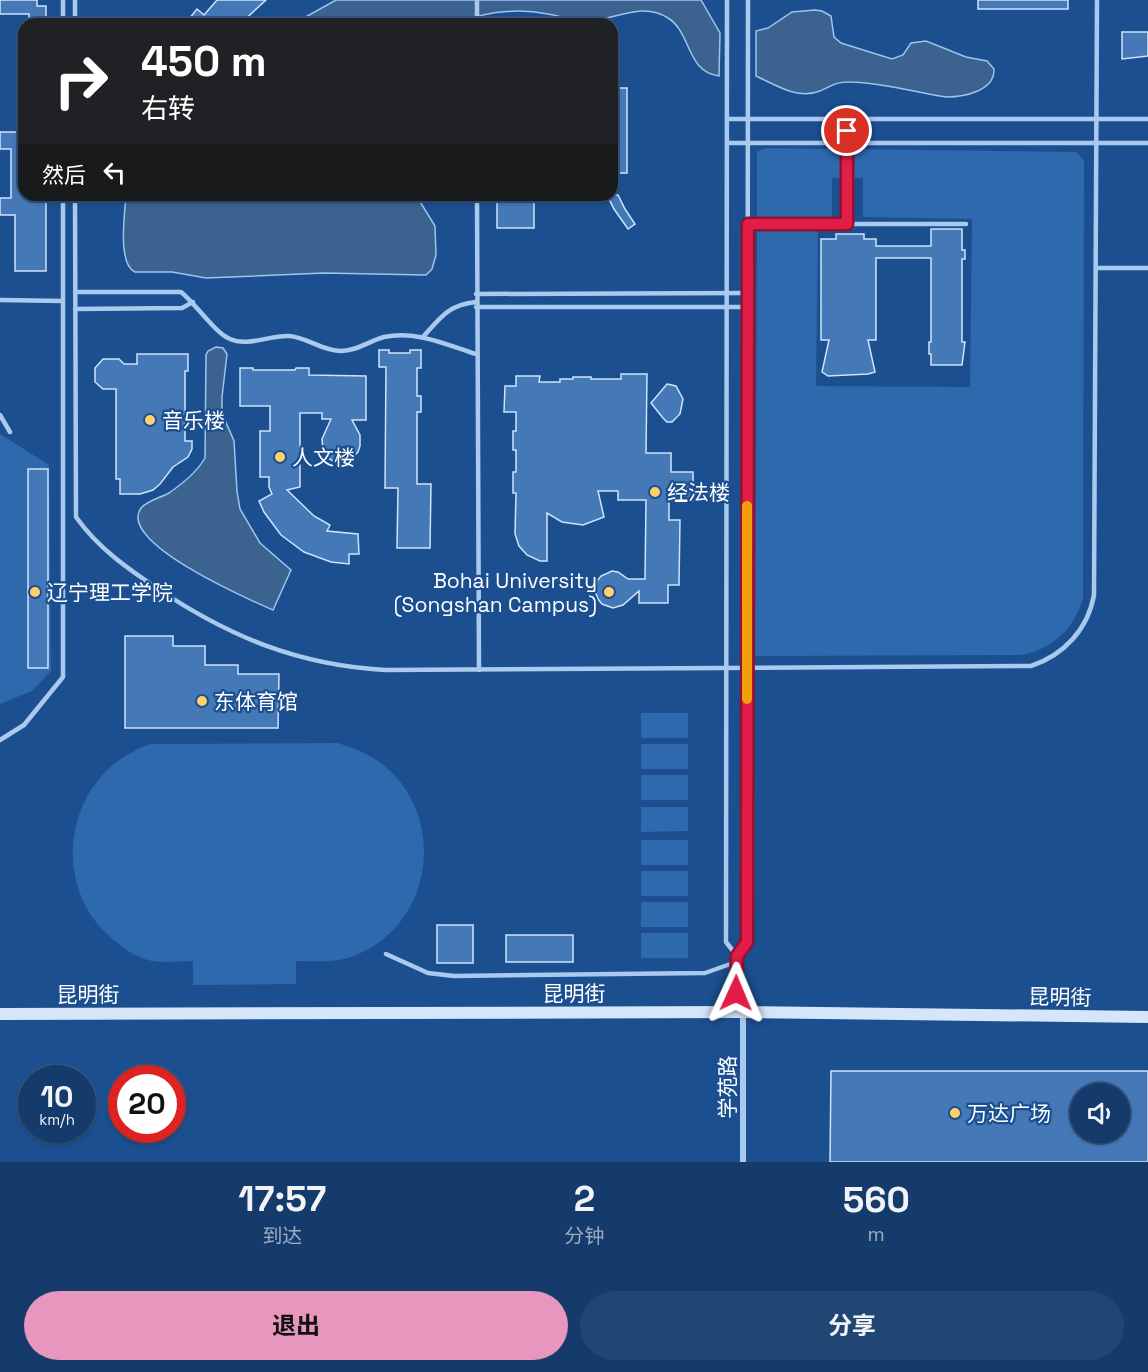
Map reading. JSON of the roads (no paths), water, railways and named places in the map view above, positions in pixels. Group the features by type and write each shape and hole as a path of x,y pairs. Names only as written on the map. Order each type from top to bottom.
{"street":[{"name":"昆明街","path":"0,1014 739,1012 1148,1017"},
{"name":"学苑路","path":"739,1012 743,1162"}],"lane":[{"path":"63,0 63,18"},
{"path":"75,0 75,18"},
{"path":"477,0 477,18"},
{"path":"727,0 726,942 736,959 739,1012"},
{"path":"386,954 428,972 454,976 705,973 736,959 747,942 748,0"},
{"path":"75,201 76,517 103,549 126,568 201,616 246,639 283,653 322,663 364,669 1022,667 1046,660 1063,649 1079,633 1092,605 1095,584 1097,0"},
{"path":"727,119 1148,119"},
{"path":"847,119 847,224"},
{"path":"727,143 1148,144"},
{"path":"0,740 24,725 63,677 63,201"},
{"path":"477,201 479,670"},
{"path":"748,224 966,224"},
{"path":"1096,268 1148,268"},
{"path":"75,292 181,292 222,334 239,342 291,336 326,349 340,351 354,350 384,337 423,337 477,354"},
{"path":"477,294 747,293"},
{"path":"0,300 63,301"},
{"path":"75,309 182,308 193,302"},
{"path":"423,337 446,311 456,306 747,307"},
{"path":"0,415 10,432"}],"place":[{"name":"音乐楼","path":"150,420"},
{"name":"人文楼","path":"280,457"},
{"name":"经法楼","path":"655,492"},
{"name":"辽宁理工学院","path":"35,592"},
{"name":"Bohai University (Songshan Campus)","path":"609,592"},
{"name":"东体育馆","path":"202,701"},
{"name":"万达广场","path":"955,1113"}]}
